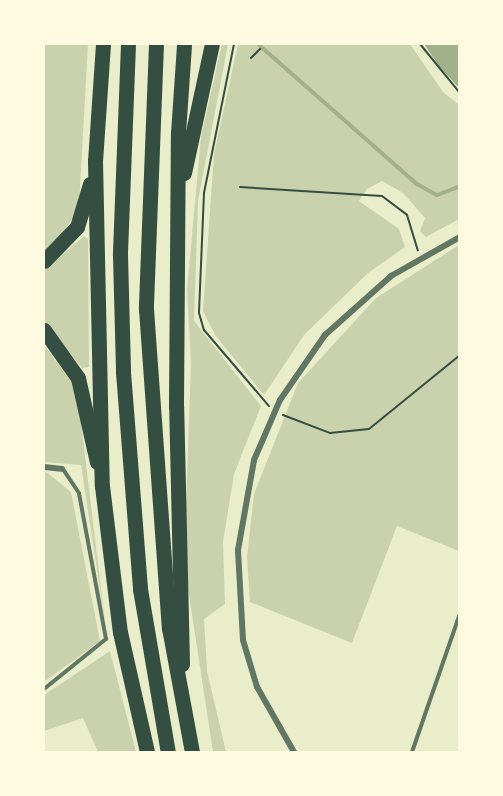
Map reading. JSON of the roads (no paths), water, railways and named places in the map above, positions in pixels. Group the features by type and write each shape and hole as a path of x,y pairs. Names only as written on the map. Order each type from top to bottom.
{"highway":[{"path":"102,486 95,161 103,44"},
{"path":"128,44 120,255 124,383 140,589 168,753"},
{"path":"156,44 146,309 156,500 192,753"},
{"path":"181,684 178,202 184,44"},
{"path":"178,202 212,44"},
{"path":"44,261 61,249 83,215 95,161"},
{"path":"44,330 65,356 84,394 102,486 120,632 147,753"}],"street":[{"path":"294,753 246,657 237,568 243,499 274,411 334,326 375,288 459,237"},
{"path":"44,467 62,469"}],"lane":[{"path":"44,689 106,639 79,493 62,469"},
{"path":"412,753 459,613"}],"waterway":[{"path":"258,44 417,184 437,195 460,186"}]}
